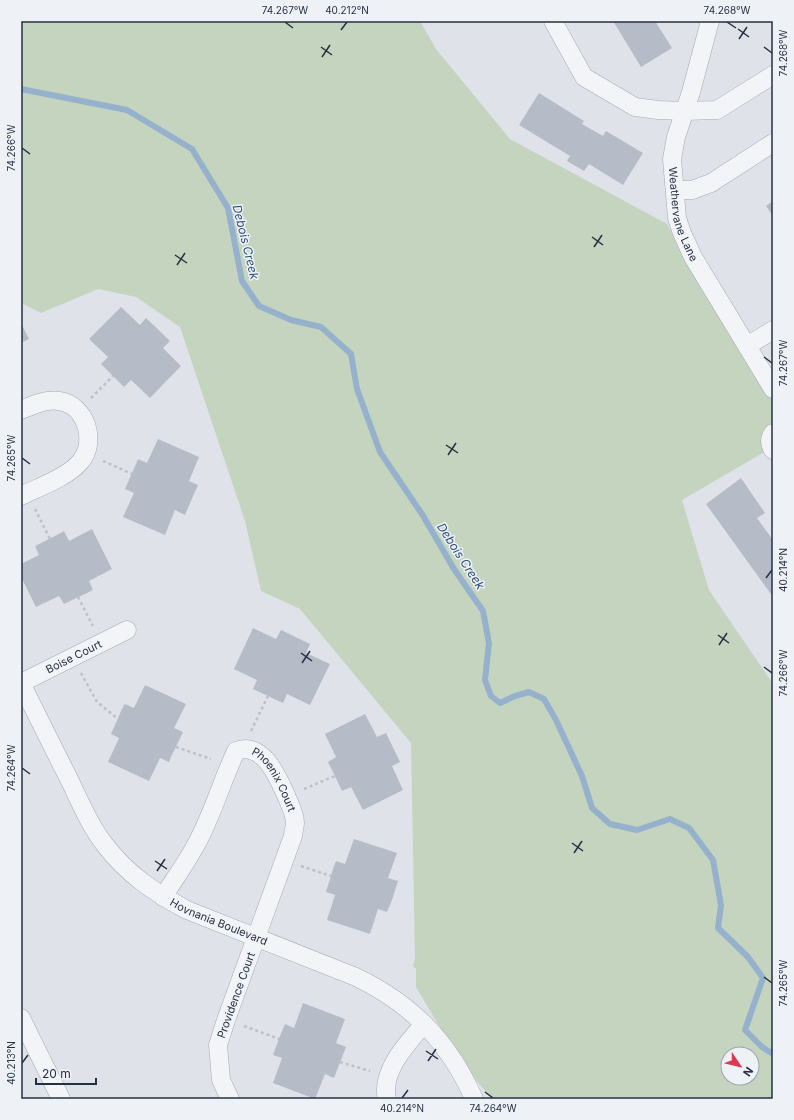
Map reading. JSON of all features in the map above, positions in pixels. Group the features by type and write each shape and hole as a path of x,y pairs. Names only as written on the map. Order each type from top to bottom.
{"street":[{"path":"553,21 584,77 635,107 684,111 717,110 773,75"},
{"name":"Weathervane Lane","path":"710,21 676,137 672,159 677,218 682,234 693,257 773,389"},
{"path":"674,190 692,190 710,183 773,143"},
{"path":"747,346 773,330"},
{"path":"21,410 48,401 59,401 69,404 78,411 89,432 86,454 74,468 21,496"},
{"path":"773,433 770,438 770,445 773,450"},
{"name":"Boise Court","path":"21,683 127,630"},
{"name":"Hovnania Boulevard","path":"21,683 90,821 104,844 123,865 143,883 163,897 187,910 356,977 375,986 395,999 415,1015 435,1035 454,1060 466,1080 474,1099"},
{"name":"Phoenix Court","path":"163,897 200,838 216,804 236,751 243,749 252,750 265,758 276,772 292,807 295,823 293,836 256,938"},
{"name":"Providence Court","path":"230,1099 221,1080 218,1045 256,938"},
{"path":"21,1018 61,1099"},
{"path":"387,1099 388,1076 400,1052 424,1024"}],"path":[{"path":"98,390 113,376"},
{"path":"111,464 132,474"},
{"path":"39,518 50,539"},
{"path":"78,597 88,617"},
{"path":"86,685 97,702 118,719"},
{"path":"258,716 268,696"},
{"path":"176,747 204,757"},
{"path":"313,785 335,776"},
{"path":"310,869 331,876"},
{"path":"252,1029 279,1040"},
{"path":"340,1062 361,1069"}],"green space":[{"path":"21,21 420,21 436,49 510,139 667,224 773,399 773,447 682,500 709,590 773,684 773,1099 492,1099 460,1061 416,987 416,969 413,966 415,959 411,743 300,609 261,591 245,521 180,327 136,297 98,289 41,313 21,303"}],"building":[{"path":"613,21 655,21 672,48 641,67"},
{"path":"539,93 584,121 582,124 603,136 606,131 643,153 623,185 589,164 584,171 567,161 570,156 519,125"},
{"path":"773,201 773,216 766,206"},
{"path":"121,307 140,325 146,318 170,341 163,348 181,366 150,398 131,380 124,387 101,364 108,357 89,339"},
{"path":"21,323 29,339 21,343"},
{"path":"158,439 199,457 189,481 198,485 185,515 175,510 165,535 123,517 134,493 125,489 138,459 147,463"},
{"path":"741,478 765,513 757,518 773,540 773,597 706,504"},
{"path":"92,529 112,569 89,581 93,590 64,604 59,596 36,607 21,577 21,564 39,555 35,546 64,531 69,541"},
{"path":"253,628 276,639 281,630 310,644 306,653 330,664 310,705 287,694 283,703 253,689 257,680 234,669"},
{"path":"145,685 186,704 174,728 183,732 169,762 160,758 149,781 108,762 119,738 111,734 122,709 125,704 134,708"},
{"path":"365,714 377,737 386,733 400,762 392,766 403,790 363,810 351,787 342,791 328,762 336,757 325,734"},
{"path":"354,839 397,853 388,878 398,881 392,900 387,912 378,909 370,934 327,920 335,895 326,892 334,866 336,861 345,864"},
{"path":"303,1003 345,1019 336,1043 346,1047 334,1078 325,1074 315,1099 273,1083 282,1058 273,1055 280,1036 285,1024 294,1028"}],"waterway":[{"name":"Debois Creek","path":"21,89 127,110 192,149 228,208 242,281 259,306 291,320 321,327 351,354 357,389 380,452 422,514 454,569 483,611 489,643 485,680 491,696 500,703 515,696 529,692 544,699 556,720 582,776 592,808 610,824 637,830 670,819 689,828 713,860 721,905 718,928 748,957 763,978 745,1030 762,1047 773,1054"}]}
